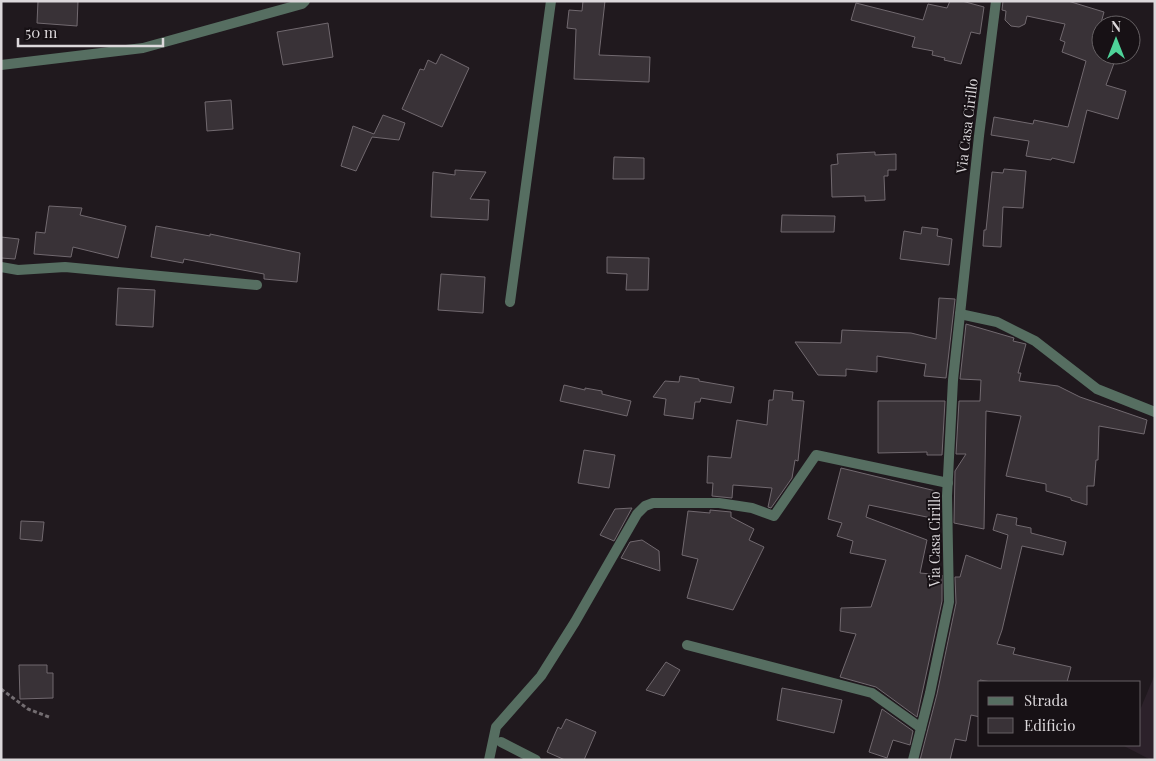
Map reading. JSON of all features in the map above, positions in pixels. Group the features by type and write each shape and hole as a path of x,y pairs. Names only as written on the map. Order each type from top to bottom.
{"street":[{"path":"1,65 143,48 302,4 305,1"},
{"path":"510,302 552,1"},
{"name":"Via Casa Cirillo","path":"914,760 949,602 947,496 953,380 979,136 996,1"},
{"path":"1,267 18,270 65,267 257,285"},
{"path":"960,314 998,322 1028,337 1097,389 1155,412"},
{"path":"489,760 496,727 541,676 575,622 637,514 645,506 653,503 720,503 752,508 774,516 816,455 948,483"},
{"path":"687,645 872,693 921,728"},
{"path":"501,742 536,760"}],"path":[{"path":"1,689 28,709 49,717"}],"shaded area":[{"path":"1155,674 1155,760 1151,760 1124,746 1141,746 1141,708"}],"building":[{"path":"38,1 78,1 77,26 37,23"},
{"path":"583,1 605,1 599,55 650,57 649,82 574,79 576,29 567,28 569,10 582,11"},
{"path":"950,1 962,1 984,7 980,34 971,32 961,64 932,55 933,51 912,47 915,37 851,20 856,3 923,20 928,4 947,8"},
{"path":"1003,1 1068,1 1104,12 1103,15 1091,15 1091,65 1113,65 1106,85 1126,91 1118,119 1087,110 1074,163 1052,158 1051,160 1026,156 1029,141 991,135 994,117 1033,124 1034,120 1068,127 1086,61 1062,52 1065,42 1060,40 1065,24 1027,16 1025,24 1019,27 1011,26 1005,20 1006,11 1002,10"},
{"path":"328,23 333,57 283,65 277,32"},
{"path":"441,54 469,68 442,127 402,109 420,69 424,70 428,60 436,64"},
{"path":"231,100 233,129 207,131 205,102"},
{"path":"383,115 405,123 399,140 372,137 356,171 341,166 353,126 374,134"},
{"path":"875,152 875,155 896,154 896,170 888,170 888,176 884,176 885,200 865,201 865,196 832,197 831,165 838,164 837,154"},
{"path":"614,157 644,158 644,179 613,179"},
{"path":"1004,169 1026,171 1023,208 1003,207 1001,247 983,246 992,172 1003,173"},
{"path":"455,170 486,172 470,199 489,200 488,220 431,217 433,172 455,175"},
{"path":"49,206 82,208 80,215 126,226 118,258 73,247 71,257 34,254 36,232 45,233"},
{"path":"782,215 835,216 834,232 781,232"},
{"path":"156,226 210,236 210,234 300,253 297,282 264,279 264,274 184,259 183,263 151,257"},
{"path":"922,227 938,229 937,236 952,239 949,265 900,259 904,231 921,234"},
{"path":"1,237 19,239 15,259 1,258"},
{"path":"607,257 649,258 648,290 626,290 627,274 607,273"},
{"path":"441,274 485,277 483,313 438,310"},
{"path":"118,288 155,290 153,327 116,325"},
{"path":"939,298 955,299 946,378 924,376 926,364 877,356 877,372 846,369 846,376 818,375 795,342 841,343 842,330 911,333 936,339"},
{"path":"966,324 1014,338 1013,341 1026,344 1018,373 1021,373 1019,381 1058,386 1080,397 1147,420 1144,434 1099,426 1098,460 1096,460 1094,486 1087,486 1087,505 1046,491 1046,484 1006,476 1021,416 986,411 984,529 954,523 955,471 966,454 956,454 959,401 980,401 981,380 960,379"},
{"path":"680,376 734,387 731,403 701,398 700,402 695,402 693,419 664,415 666,399 653,397 665,381 679,382"},
{"path":"564,385 585,390 585,388 602,391 602,394 631,401 627,416 560,401"},
{"path":"774,390 793,392 792,400 804,401 798,461 795,460 792,478 771,508 768,507 772,488 733,485 732,498 712,496 713,483 707,483 708,456 731,458 737,420 767,425 769,400 773,400"},
{"path":"878,401 945,401 942,455 927,455 927,452 878,453"},
{"path":"584,450 615,455 609,488 578,483"},
{"path":"841,468 940,492 941,520 869,505 866,517 927,540 920,573 942,575 942,601 917,717 876,687 840,677 856,634 840,631 841,608 871,607 886,560 850,553 853,541 837,536 842,523 828,519"},
{"path":"632,508 614,541 600,535 615,509"},
{"path":"710,510 731,512 731,517 754,529 749,540 764,547 733,610 687,598 698,559 682,555 688,511 710,513"},
{"path":"997,514 1017,518 1016,525 1031,528 1031,533 1066,542 1063,555 1022,546 997,644 1015,648 1013,654 1071,667 1067,681 978,681 978,717 971,715 966,741 955,739 950,760 920,760 937,694 956,603 955,577 960,577 966,555 1001,569 1008,535 993,530"},
{"path":"21,521 44,522 42,541 20,539"},
{"path":"642,540 659,551 660,571 621,558 630,542"},
{"path":"666,662 680,670 664,696 646,690"},
{"path":"19,665 47,665 47,673 53,673 53,698 20,699"},
{"path":"782,688 842,700 834,733 777,720"},
{"path":"882,709 913,731 910,745 893,740 887,758 869,752"},
{"path":"566,719 596,732 584,760 565,760 547,752 558,727 561,729"}]}
